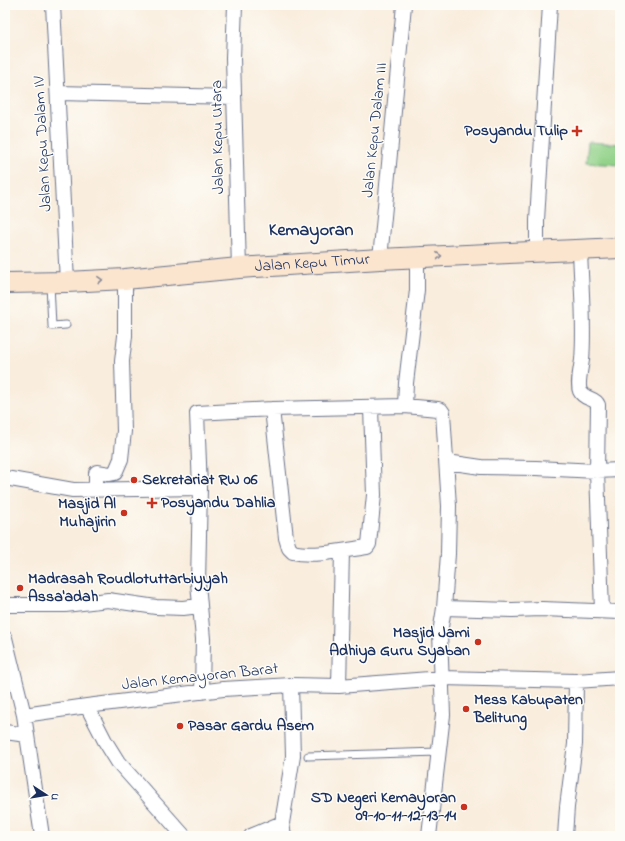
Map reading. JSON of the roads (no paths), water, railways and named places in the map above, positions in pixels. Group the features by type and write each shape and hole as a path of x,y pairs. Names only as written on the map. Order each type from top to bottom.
{"street":[{"name":"Jalan Kepu Dalam IV","path":"54,5 58,93 58,282"},
{"name":"Jalan Kepu Utara","path":"235,5 233,58 239,268"},
{"name":"Jalan Kepu Dalam III","path":"380,259 404,5"},
{"path":"537,251 537,220 550,5"},
{"path":"58,93 234,97"},
{"name":"Jalan Kepu Timur","path":"5,283 125,279 239,268 380,259 620,248"},
{"path":"580,249 583,345 579,388 585,398 596,401 598,405 597,471 602,611"},
{"path":"406,406 406,383 417,290 417,257"},
{"path":"96,489 96,473 115,473 121,459 124,431 122,361 125,336 125,279"},
{"path":"202,692 203,639 198,583 200,488 196,413 272,409 371,408 406,406 441,410 443,413 447,462 449,506 448,554 444,608 440,633 443,715 429,836"},
{"path":"272,409 286,538 293,552 298,553 342,551 367,547 369,544 374,495 371,408"},
{"path":"447,462 481,467 597,471 620,470"},
{"path":"5,478 73,490 200,488"},
{"path":"339,686 342,551"},
{"path":"5,605 65,605 108,600 156,607 183,608 199,606"},
{"path":"444,608 512,610 542,609 620,612"},
{"path":"5,638 24,716 42,836"},
{"name":"Jalan Kemayoran Barat","path":"24,716 87,706 223,689 291,685 339,686 442,678 576,681 620,678"},
{"path":"565,836 575,744 576,681"},
{"path":"251,836 283,830 292,756 291,685"},
{"path":"87,706 105,741 118,762 184,836"},
{"path":"5,732 27,735"}],"lane":[{"path":"58,282 52,326 66,325"},
{"path":"308,756 438,752"}],"place":[{"name":"Posyandu Tulip","path":"577,131"},
{"name":"Sekretariat RW 06","path":"134,480"},
{"name":"Posyandu Dahlia","path":"152,503"},
{"name":"Masjid Al Muhajirin","path":"124,513"},
{"name":"Madrasah Roudlotuttarbiyyah Assa'adah","path":"20,588"},
{"name":"Masjid Jami Adhiya Guru Syaban","path":"478,642"},
{"name":"Mess Kabupaten Belitung","path":"466,709"},
{"name":"Pasar Gardu Asem","path":"180,726"},
{"name":"SD Negeri Kemayoran 09-10-11-12-13-14","path":"464,807"}],"district":[{"name":"Kemayoran","path":"311,231"}]}
